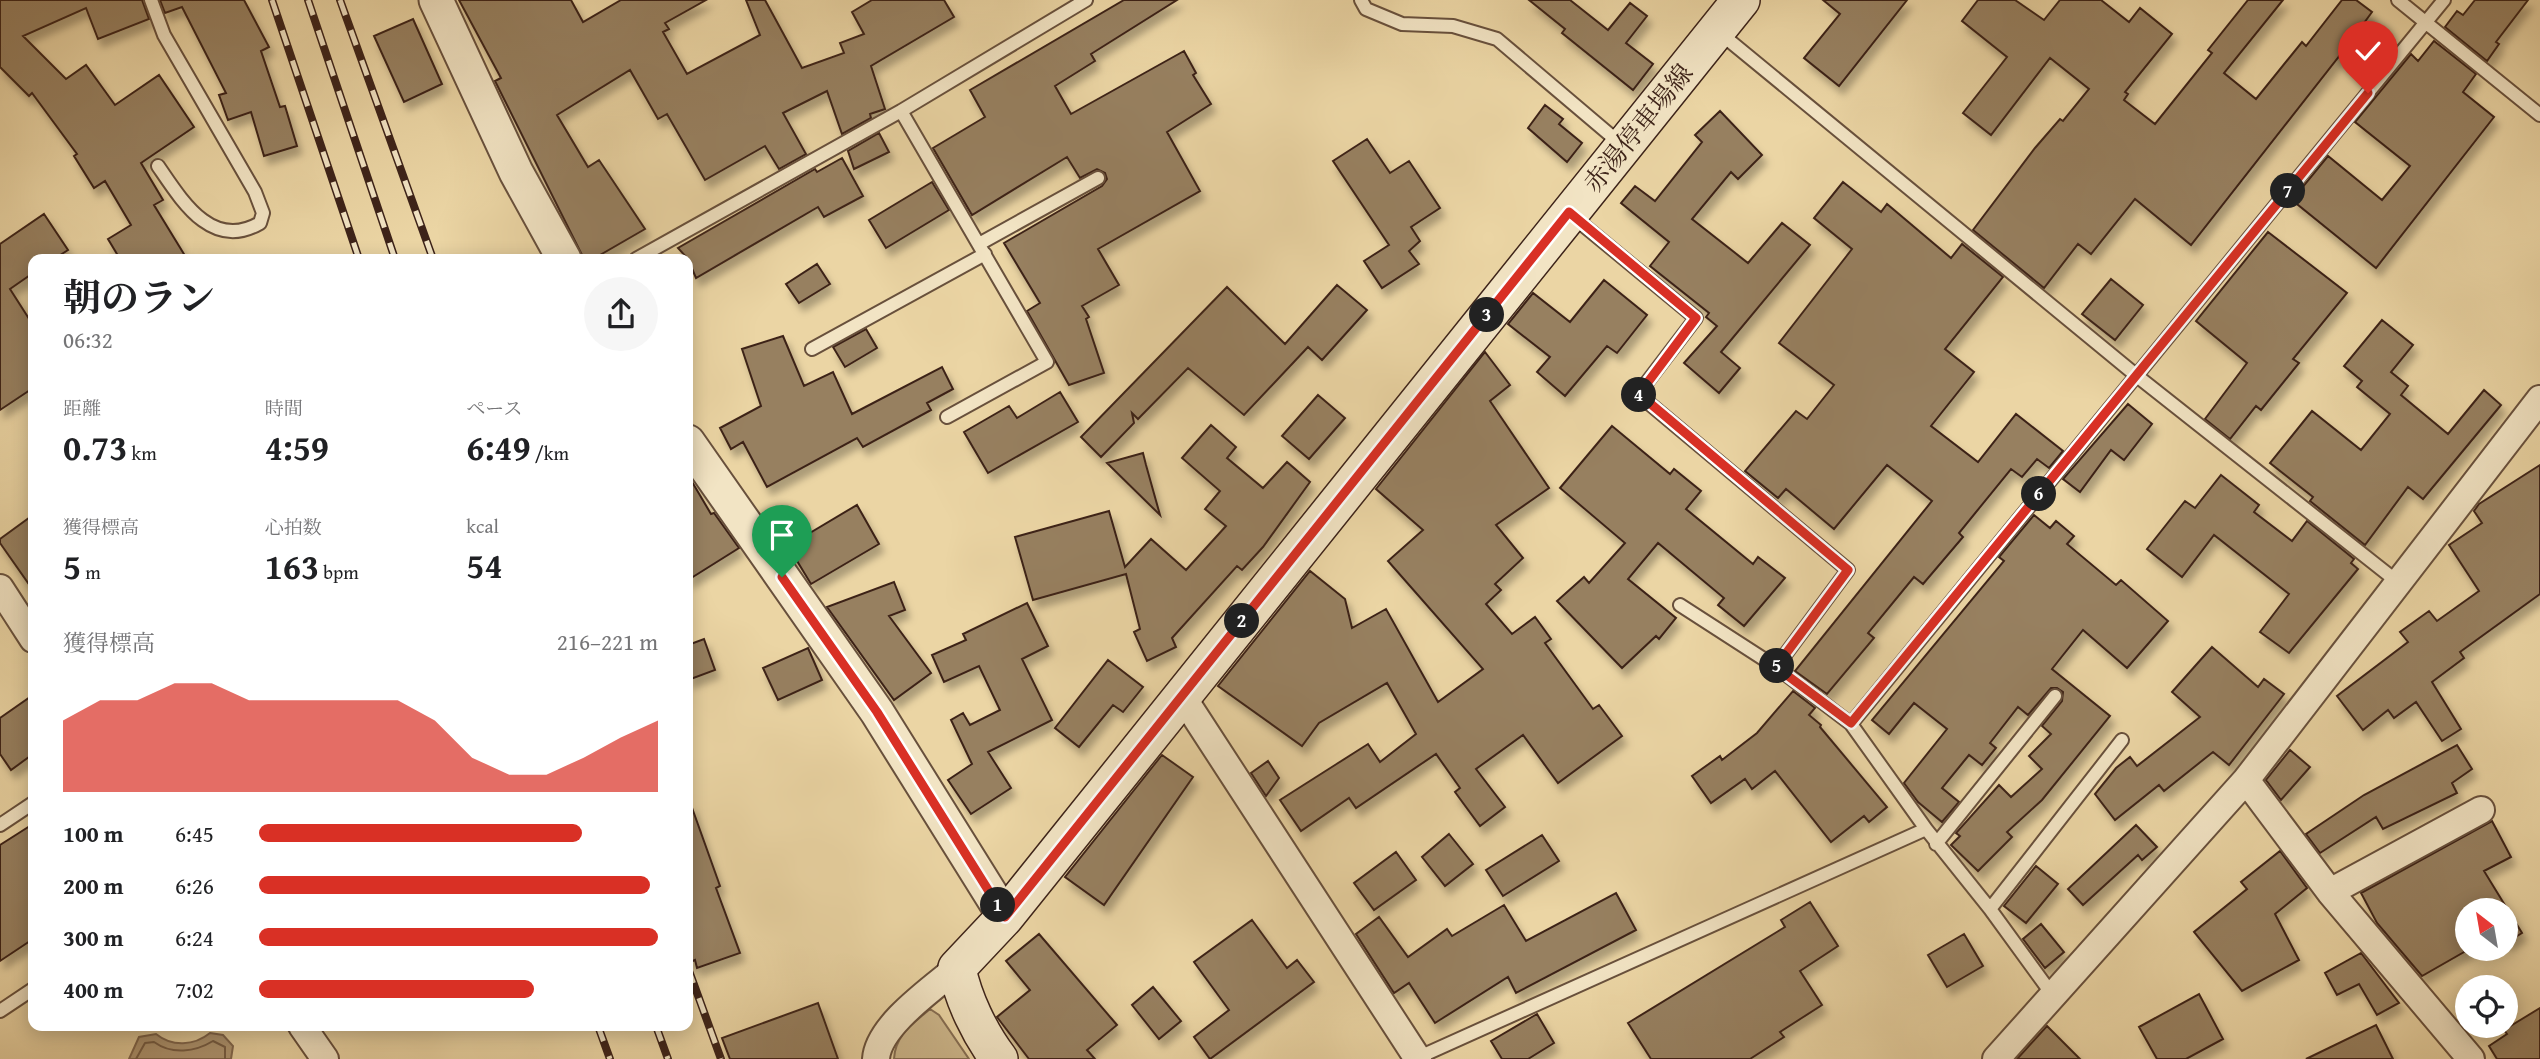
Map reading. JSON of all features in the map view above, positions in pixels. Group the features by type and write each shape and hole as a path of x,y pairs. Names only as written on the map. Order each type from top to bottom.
{"main road":[{"name":"赤湯停車場線","path":"957,968 1005,917 1569,212 1625,148 1741,0"},
{"path":"957,968 960,985 999,1059"}],"street":[{"path":"436,0 516,172 561,254"},
{"path":"1996,1059 2246,780 2540,399"},
{"path":"693,449 877,712 1005,917"},
{"path":"0,588 28,631"},
{"path":"1182,696 1417,1059"},
{"path":"2246,780 2330,892 2471,1059"},
{"path":"2330,892 2482,810"},
{"path":"876,1059 877,1045 893,1025 957,968"},
{"path":"305,1031 325,1059"}],"lane":[{"path":"150,0 164,35 255,192 263,213 260,223 241,232 214,230 189,207 158,166"},
{"path":"645,254 901,111 1086,0"},
{"path":"1361,0 1366,9 1402,24 1453,26 1497,39 1625,148"},
{"path":"2398,0 2540,115"},
{"path":"1851,723 2444,0"},
{"path":"1716,30 2137,376 2399,584"},
{"path":"901,111 1047,362 947,417"},
{"path":"812,349 1098,178"},
{"path":"1569,212 1696,318 1639,394 1848,570 1776,667"},
{"path":"1680,605 1776,667 1851,723 1936,844 1990,909 2054,997"},
{"path":"1936,844 2055,696"},
{"path":"1990,909 2122,740"},
{"path":"0,825 28,806"},
{"path":"1417,1059 1926,829"},
{"path":"0,1011 28,992"}],"shaded area":[{"path":"930,1009 939,1015 969,1059 894,1059 901,1037"}],"water":[{"path":"210,1033 223,1035 233,1046 231,1059 129,1059 139,1037 156,1034 169,1041 183,1043"}],"building":[{"path":"0,0 142,0 149,19 98,39 86,8 23,36 66,79 86,65 115,105 159,75 194,127 141,163 163,200 154,205 184,254 117,254 108,239 131,225 105,181 94,188 74,156 77,154 32,93 29,96 0,67"},
{"path":"160,0 244,0 269,47 261,51 280,107 285,106 297,146 264,156 251,112 228,120 219,95 226,93 182,7 165,13"},
{"path":"459,0 571,0 583,22 621,0 706,0 665,23 669,29 663,32 687,74 760,35 746,0 765,0 802,68 844,53 840,43 864,34 852,12 872,0 944,0 954,17 871,66 885,109 870,114 871,118 842,134 827,91 783,113 806,154 779,169 765,146 705,180 667,114 658,119 630,70 557,115 588,167 599,160 645,229 602,254 582,254 495,81 501,78"},
{"path":"1124,0 1177,0 1091,54 1095,61 1055,86 1071,114 1184,51 1196,73 1193,75 1211,104 1167,132 1200,191 1098,249 1119,285 1082,306 1089,317 1086,319 1104,373 1069,385 1027,311 1040,303 1004,243 1102,186 1107,179 1105,173 1097,169 1080,178 1067,157 972,215 933,148 985,117 970,90"},
{"path":"1529,0 1570,0 1608,30 1630,3 1647,16 1626,43 1653,64 1633,90 1562,33 1565,29"},
{"path":"1823,0 1907,0 1839,86 1804,58 1840,14"},
{"path":"1978,0 2015,0 2044,20 2060,0 2101,0 2129,22 2140,8 2172,34 2125,92 2128,94 2124,100 2155,124 2212,53 2208,50 2248,0 2283,0 2224,73 2256,99 2302,42 2306,46 2342,0 2356,0 2372,12 2364,23 2394,47 2377,68 2348,45 2191,245 2135,199 2091,254 2078,244 2044,288 1973,230 2035,148 2060,119 2063,121 2089,89 2050,58 1991,135 1963,113 2007,57 1962,21"},
{"path":"2475,0 2528,0 2496,42 2499,44 2487,61 2445,27 2457,11 2463,15"},
{"path":"413,19 442,84 404,102 374,36"},
{"path":"2434,41 2476,74 2463,92 2494,117 2376,268 2292,200 2328,156 2382,200 2410,166 2355,122 2411,54 2418,61"},
{"path":"1545,105 1563,119 1559,124 1582,143 1567,162 1528,128"},
{"path":"1720,111 1762,155 1738,179 1731,172 1692,219 1748,263 1782,223 1810,245 1721,352 1740,368 1719,393 1684,363 1717,326 1706,317 1709,313 1650,266 1669,242 1621,203 1635,186 1655,201 1702,142 1695,135"},
{"path":"879,133 889,152 854,169 848,151"},
{"path":"1367,139 1390,173 1409,161 1440,208 1411,227 1420,241 1409,251 1419,264 1382,288 1364,261 1389,245 1333,161"},
{"path":"842,158 863,196 824,217 818,207 696,278 693,254 683,254 678,248 815,169 817,172"},
{"path":"932,182 949,210 886,248 869,220"},
{"path":"1843,182 1881,212 1887,204 1951,258 1962,244 2003,277 1945,349 1974,372 1931,426 1978,462 2016,414 2063,451 2049,468 2037,459 2022,477 2011,469 1959,533 1963,537 1923,584 1914,577 1868,633 1874,638 1827,694 1795,671 1932,501 1887,465 1834,529 1786,489 1778,498 1745,471 1796,411 1807,419 1834,385 1779,343 1852,249 1814,218"},
{"path":"44,214 68,250 62,254 28,254 28,276 10,289 28,317 28,391 0,410 0,244"},
{"path":"2268,232 2347,293 2293,359 2299,363 2261,410 2256,406 2230,439 2205,419 2247,363 2196,321"},
{"path":"817,264 830,284 799,303 786,284"},
{"path":"2111,279 2143,305 2115,340 2082,314"},
{"path":"1604,280 1647,315 1617,353 1607,346 1565,396 1537,372 1550,357 1508,324 1533,293 1570,322"},
{"path":"1337,285 1367,310 1322,360 1308,347 1244,415 1188,368 1138,419 1132,413 1134,423 1101,457 1081,437 1227,287 1285,344"},
{"path":"2382,320 2413,345 2391,372 2408,386 2401,395 2448,434 2484,390 2501,405 2423,499 2408,487 2365,545 2310,501 2313,497 2270,463 2312,411 2361,450 2390,414 2357,387 2362,381 2344,366"},
{"path":"866,329 877,348 845,367 833,347"},
{"path":"783,336 804,386 833,372 852,414 942,367 953,389 927,403 931,410 863,447 857,438 767,487 743,442 731,449 720,428 761,406 742,349"},
{"path":"1485,352 1510,385 1490,401 1549,488 1496,525 1523,558 1495,584 1501,590 1486,604 1512,634 1535,617 1551,639 1545,643 1593,709 1599,705 1622,736 1558,783 1523,735 1476,769 1505,807 1480,826 1455,792 1460,788 1436,754 1356,808 1349,798 1301,831 1280,800 1368,744 1380,762 1416,734 1387,683 1319,723 1302,746 1218,686 1310,571 1345,599 1352,628 1386,609 1438,702 1483,669 1388,561 1423,530 1376,489"},
{"path":"1060,392 1078,422 988,473 964,432 1009,406 1017,418"},
{"path":"1318,395 1345,418 1309,459 1282,436"},
{"path":"2128,404 2152,424 2124,460 2111,450 2080,492 2063,479"},
{"path":"1211,425 1236,447 1227,458 1263,488 1287,462 1310,482 1263,547 1242,570 1237,566 1172,638 1176,647 1147,661 1134,632 1140,629 1126,574 1033,600 1015,537 1109,511 1125,567 1151,539 1186,570 1226,526 1205,509 1220,491 1182,458"},
{"path":"1612,426 1670,474 1674,469 1701,491 1686,509 1753,564 1758,557 1785,578 1744,626 1718,605 1724,598 1658,543 1628,579 1676,618 1659,639 1656,636 1622,668 1557,601 1584,577 1589,583 1625,543 1560,488"},
{"path":"1143,453 1146,465 1160,515 1107,463"},
{"path":"2540,465 2540,594 2460,652 2464,658 2432,682 2461,729 2442,741 2416,702 2394,718 2388,710 2363,730 2337,696 2408,642 2400,632 2429,611 2437,621 2479,591 2449,545 2482,523 2474,511 2479,504"},
{"path":"2221,475 2259,505 2254,512 2292,541 2307,521 2354,559 2351,563 2358,569 2289,653 2260,632 2289,594 2214,535 2182,577 2147,549 2185,501 2195,508"},
{"path":"693,483 711,514 714,513 739,548 693,577"},
{"path":"857,505 879,544 811,584 788,546"},
{"path":"2034,515 2050,528 2056,521 2074,536 2067,544 2116,585 2121,580 2168,621 2127,668 2083,630 2052,669 2110,716 2042,800 2007,832 2012,837 1978,871 1951,845 1960,836 1956,833 1999,785 2011,797 2042,769 2029,756 2051,734 2042,726 2062,701 2063,692 2051,688 2028,715 2018,707 1990,743 1996,748 1982,765 1969,755 1942,788 1959,802 1942,822 1918,802 1904,783 1947,729 1914,703 1889,734 1872,720 2004,561 1999,557"},
{"path":"28,519 28,583 0,543 0,539"},
{"path":"894,582 905,610 889,616 931,673 894,700 827,607"},
{"path":"1027,603 1048,646 1022,659 1052,720 988,752 1011,788 971,814 948,780 972,764 951,720 963,713 970,725 1000,710 979,666 944,682 932,655 966,640 963,634"},
{"path":"704,639 715,670 693,678 693,643"},
{"path":"2212,647 2258,687 2264,679 2284,694 2229,765 2213,752 2164,791 2159,785 2115,820 2095,794 2116,768 2130,757 2137,766 2200,717 2172,692"},
{"path":"808,648 822,680 778,700 763,668"},
{"path":"1108,660 1143,687 1123,712 1113,705 1079,747 1055,728"},
{"path":"1793,691 1815,708 1809,715 1821,725 1887,807 1869,822 1864,816 1831,842 1775,771 1752,789 1745,779 1711,803 1692,776 1720,756 1722,760 1757,733"},
{"path":"28,698 28,758 11,770 0,754 0,718"},
{"path":"2457,745 2472,769 2452,783 2457,793 2383,829 2376,817 2320,853 2306,834 2364,795"},
{"path":"2290,750 2310,767 2281,800 2266,780"},
{"path":"1162,755 1193,777 1104,905 1065,877"},
{"path":"1268,761 1279,778 1266,796 1251,773"},
{"path":"693,811 720,886 716,888 740,953 697,968 695,960 693,961"},
{"path":"2492,821 2511,857 2484,871 2501,898 2455,898 2455,957 2422,976 2377,923 2361,893"},
{"path":"2136,825 2157,847 2142,860 2138,855 2083,905 2068,889"},
{"path":"28,827 28,942 0,961 0,845"},
{"path":"1449,834 1473,864 1445,886 1422,857"},
{"path":"1542,835 1559,861 1503,896 1486,870"},
{"path":"2280,851 2307,888 2275,914 2299,960 2242,991 2194,932 2247,889 2241,882"},
{"path":"1396,852 1416,880 1374,910 1354,883"},
{"path":"2036,866 2058,884 2026,923 2004,906"},
{"path":"1616,893 1636,930 1516,993 1508,977 1435,1023 1409,983 1394,993 1356,934 1379,917 1408,957 1447,929 1452,936 1504,905 1526,941"},
{"path":"1810,902 1838,946 1800,971 1822,1005 1780,1032 1784,1037 1750,1059 1651,1059 1628,1023 1785,927 1781,920"},
{"path":"1252,920 1287,968 1297,960 1314,982 1210,1059 1194,1037 1229,1010 1194,962"},
{"path":"2041,924 2064,952 2045,968 2023,939"},
{"path":"1039,934 1117,1025 1087,1050 1095,1059 1029,1059 997,1017 1030,990 1006,961"},
{"path":"1964,934 1983,966 1947,987 1928,955"},
{"path":"2361,953 2399,1003 2377,1015 2359,984 2337,995 2325,973"},
{"path":"1153,987 1181,1021 1159,1039 1132,1005"},
{"path":"2199,994 2223,1039 2186,1059 2157,1059 2139,1027"},
{"path":"818,1003 838,1059 730,1059 722,1038"},
{"path":"2540,1008 2540,1059 2497,1059 2489,1046 2501,1038 2518,1038 2518,1021"},
{"path":"1537,1014 1554,1043 1528,1059 1502,1059 1491,1041"},
{"path":"2376,1025 2393,1059 2306,1059"},
{"path":"2047,1026 2080,1059 2017,1059"}],"railway":[{"path":"272,0 357,254"},
{"path":"308,0 393,254"},
{"path":"340,0 431,254"},
{"path":"693,982 721,1059"},
{"path":"600,1031 610,1059"},
{"path":"658,1031 668,1059"}],"route":[{"path":"782,577 877,712 1005,917 1569,212 1696,318 1639,394 1848,570 1776,667 1851,723 2368,93"}]}
